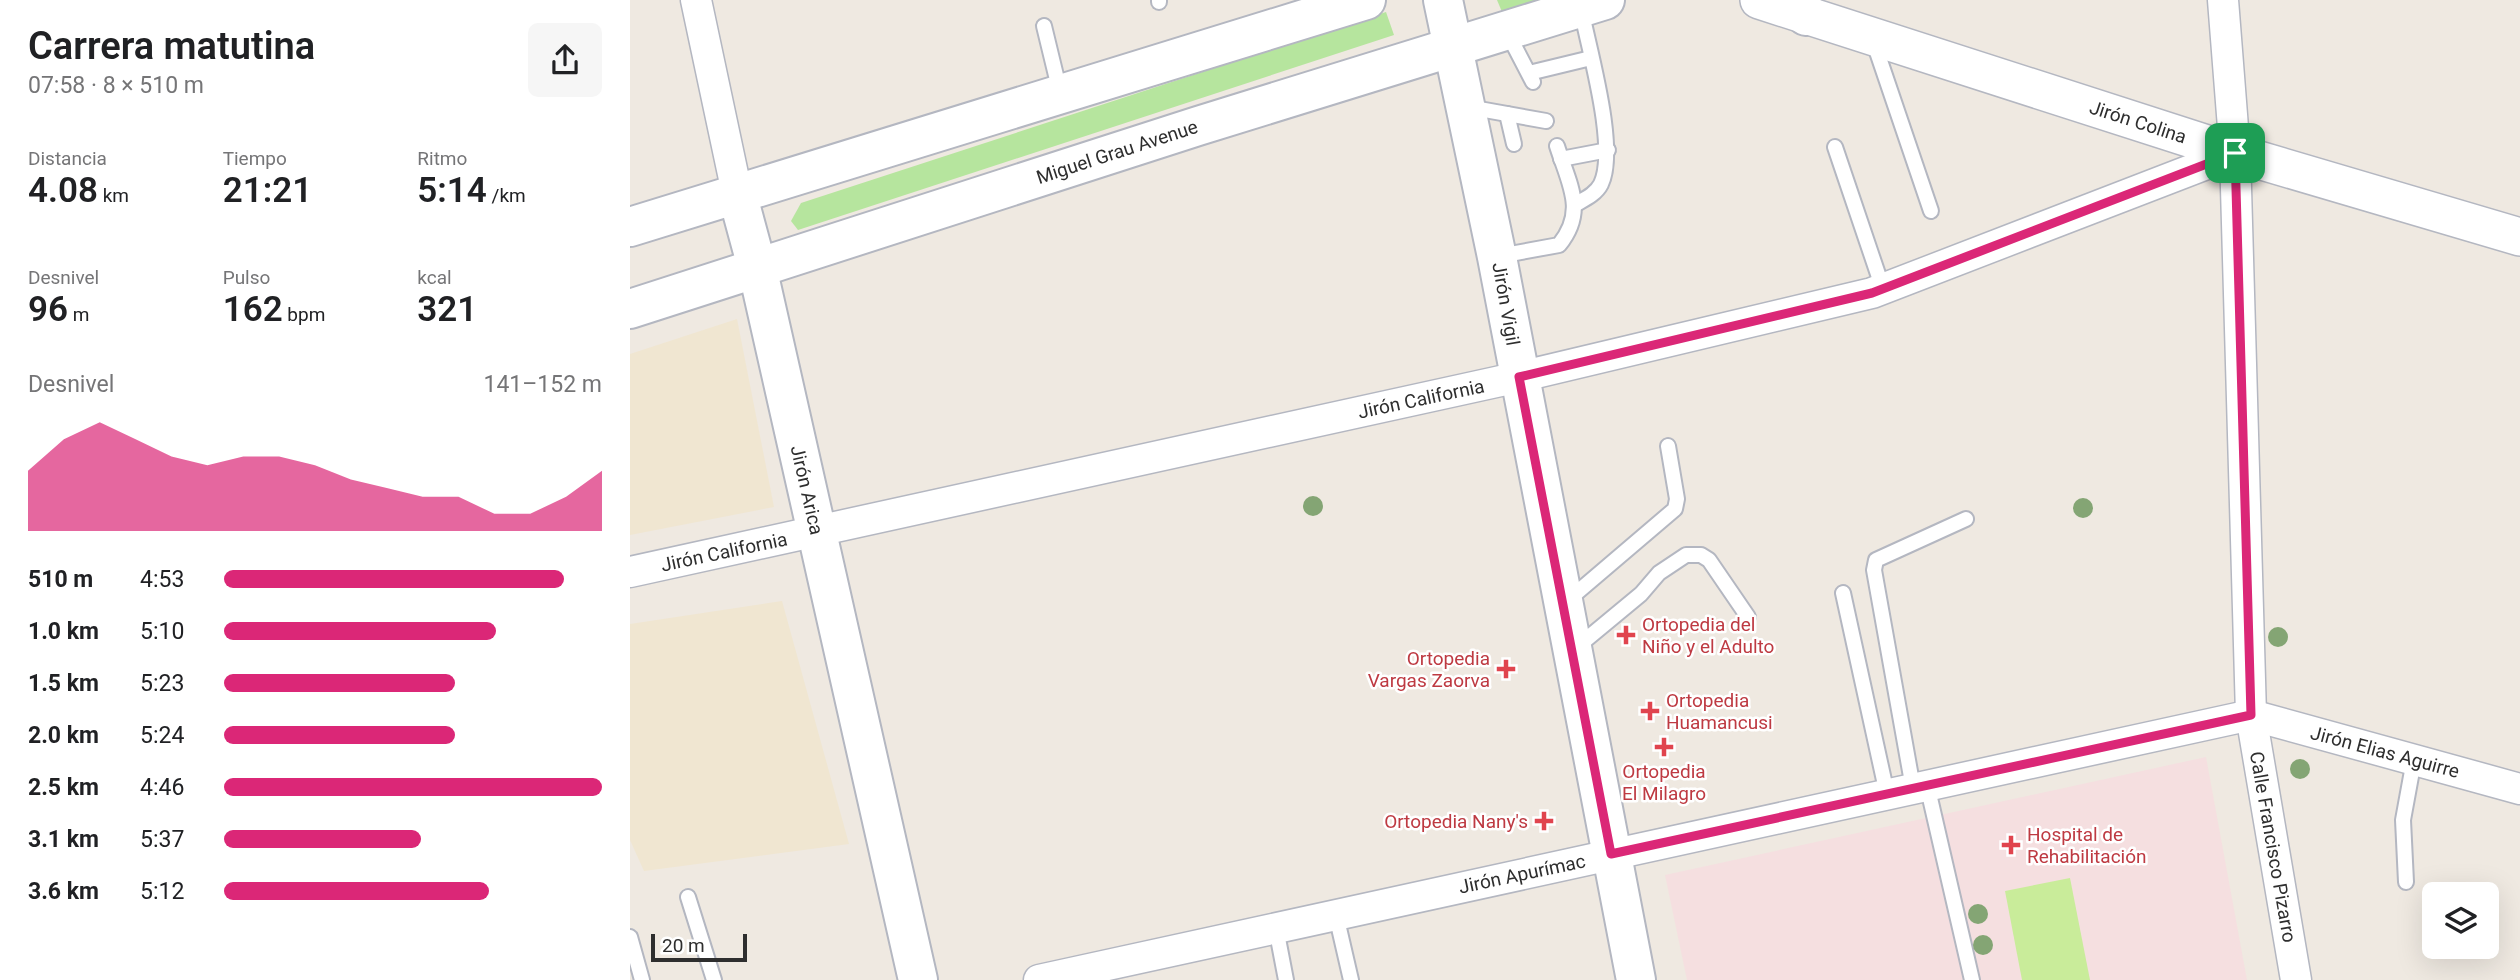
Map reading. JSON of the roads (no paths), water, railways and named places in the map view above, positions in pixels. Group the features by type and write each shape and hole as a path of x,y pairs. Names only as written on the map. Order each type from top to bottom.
{"main road":[{"path":"630,227 1366,0"},
{"name":"Jirón Vigil","path":"1443,0 1497,257 1636,980"},
{"name":"Miguel Grau Avenue","path":"630,309 1593,4"},
{"name":"Jirón Arica","path":"737,193 757,267 918,980"}],"street":[{"name":"Jirón Arica","path":"696,0 737,193"},
{"name":"Jirón Colina","path":"1759,0 1803,8 1872,36 2235,153 2520,237"},
{"name":"Calle Francisco Pizarro","path":"2222,0 2235,153 2251,715 2296,980"},
{"name":"Jirón California","path":"630,572 1519,377 1883,289 2235,153"},
{"name":"Jirón Elias Aguirre","path":"2251,715 2520,789"},
{"name":"Jirón Apurímac","path":"1040,980 2251,715"}],"lane":[{"path":"1576,204 1592,195 1602,183 1608,150 1591,58 1593,4"},
{"path":"1044,26 1061,93"},
{"path":"1507,30 1531,78 1591,58"},
{"path":"1872,36 1931,211"},
{"path":"1467,107 1546,121"},
{"path":"1507,114 1514,144"},
{"path":"1836,147 1883,289"},
{"path":"1497,257 1536,246 1559,245 1570,229 1576,204 1559,153 1608,150"},
{"path":"1563,604 1675,509 1668,446"},
{"path":"1909,789 1874,570 1876,560 1966,519"},
{"path":"1572,652 1641,594 1659,573 1686,555 1701,555 1709,560 1748,617"},
{"path":"1843,593 1972,980"},
{"path":"2406,882 2404,811 2414,760"},
{"path":"688,897 713,980"},
{"path":"1336,915 1351,980"},
{"path":"1276,928 1286,980"},
{"path":"630,937 642,980"}],"place":[{"name":"Ortopedia del Niño y el Adulto","path":"1626,635"},
{"name":"Ortopedia Vargas Zaorva","path":"1506,669"},
{"name":"Ortopedia Huamancusi","path":"1650,711"},
{"name":"Ortopedia El Milagro","path":"1664,747"},
{"name":"Ortopedia Nany's","path":"1544,821"},
{"name":"Hospital de Rehabilitación","path":"2011,845"}]}
